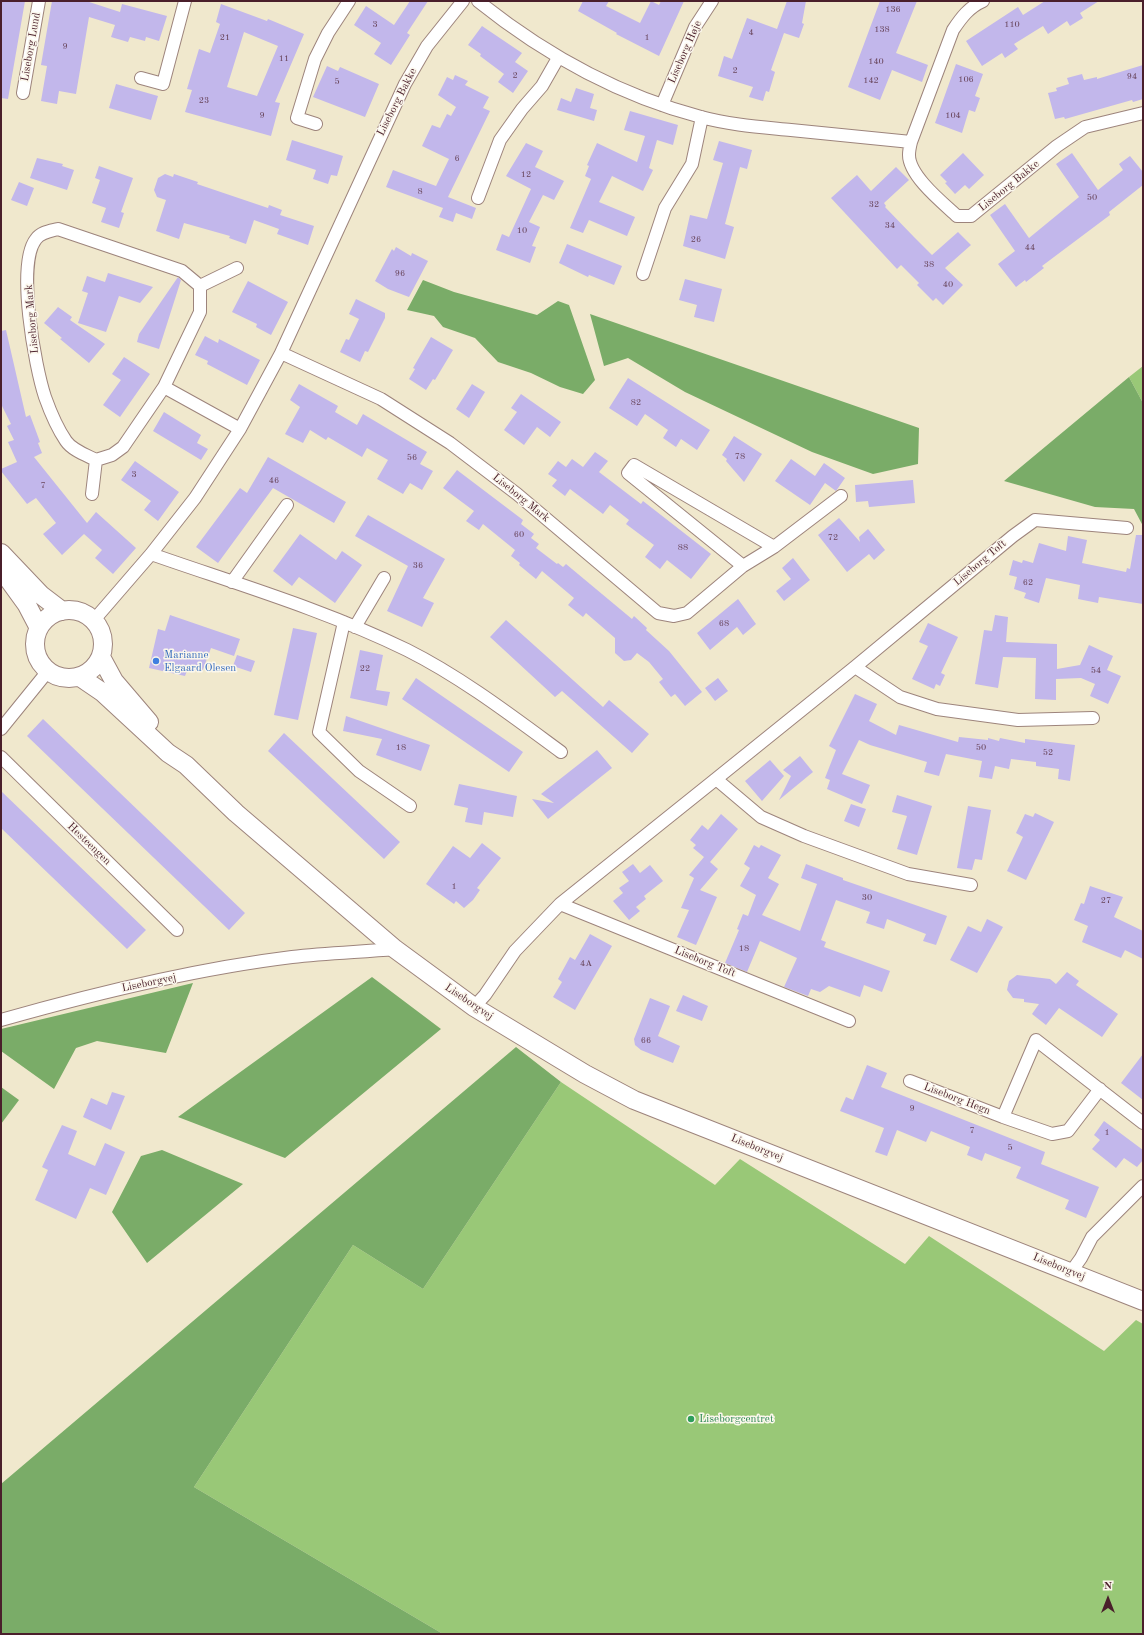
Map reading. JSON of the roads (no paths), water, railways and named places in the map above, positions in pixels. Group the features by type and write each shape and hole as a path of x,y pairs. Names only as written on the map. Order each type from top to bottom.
{"street":[{"name":"Liseborg Lund","path":"23,92 39,1"},
{"path":"141,78 163,84 185,1"},
{"path":"316,124 297,118 315,59 328,33 349,1"},
{"name":"Liseborg Bakke","path":"280,352 405,84 427,46 463,1"},
{"path":"478,1 507,24 558,58 606,83 662,105 702,117 745,125 911,142"},
{"name":"Liseborg Høje","path":"662,105 695,28 712,1"},
{"name":"Liseborg Bakke","path":"983,1 976,4 963,16 953,30 911,142 909,156 915,173 957,216 971,216 1057,146 1085,127 1143,113"},
{"path":"478,198 500,140 522,109 542,86 558,58"},
{"path":"643,274 665,208 692,164 702,117"},
{"name":"Liseborg Mark","path":"96,460 80,452 66,442 45,397 33,349 28,297 29,256 36,239 44,233 58,229 182,271 200,286"},
{"path":"92,494 96,460 112,455 123,447 164,387 200,312 200,286 237,268"},
{"path":"94,620 151,554 195,498 240,429 280,352"},
{"name":"Liseborg Mark","path":"280,352 381,399 450,443 517,494 658,613 674,616 687,613 743,566 774,547 841,496"},
{"path":"164,387 240,429"},
{"path":"743,566 628,473 634,465 774,547"},
{"path":"232,582 288,505"},
{"name":"Liseborg Toft","path":"474,1007 485,995 515,951 560,904 856,667 1013,536 1035,520 1127,528"},
{"path":"1,553 41,595 62,611"},
{"path":"151,554 349,625 408,651 486,697 561,752"},
{"path":"1,569 28,605 39,628"},
{"path":"384,578 349,625 319,732 359,771 410,806"},
{"path":"73,610 84,613 94,620 100,628 104,648 101,657 89,672 80,676 69,678 58,676 48,671 40,662 36,651 35,639 39,628 53,614 62,611 73,610"},
{"name":"Liseborgvej","path":"101,657 114,681 173,747 186,765"},
{"path":"856,667 900,697 937,709 1018,720 1093,718"},
{"path":"1,729 48,671"},
{"name":"Liseborgvej","path":"80,676 102,692 168,753 186,765 236,813 396,949 474,1007 585,1074 634,1100 1143,1301"},
{"name":"Hesteengen","path":"1,758 177,930"},
{"path":"716,779 761,817 804,836 908,874 971,884"},
{"name":"Liseborg Toft","path":"560,904 849,1021"},
{"name":"Liseborgvej","path":"1,1020 74,999 197,972 292,957 396,949"},
{"name":"Liseborg Hegn","path":"1003,1117 1036,1040 1143,1123"},
{"name":"Liseborg Hegn","path":"910,1081 1003,1117 1052,1134 1068,1131 1100,1089"},
{"path":"1071,1272 1081,1258 1092,1237 1143,1186"}],"place":[{"name":"Marianne Elgaard Olesen","path":"156,661"},
{"name":"Liseborgcentret","path":"691,1419"}]}
